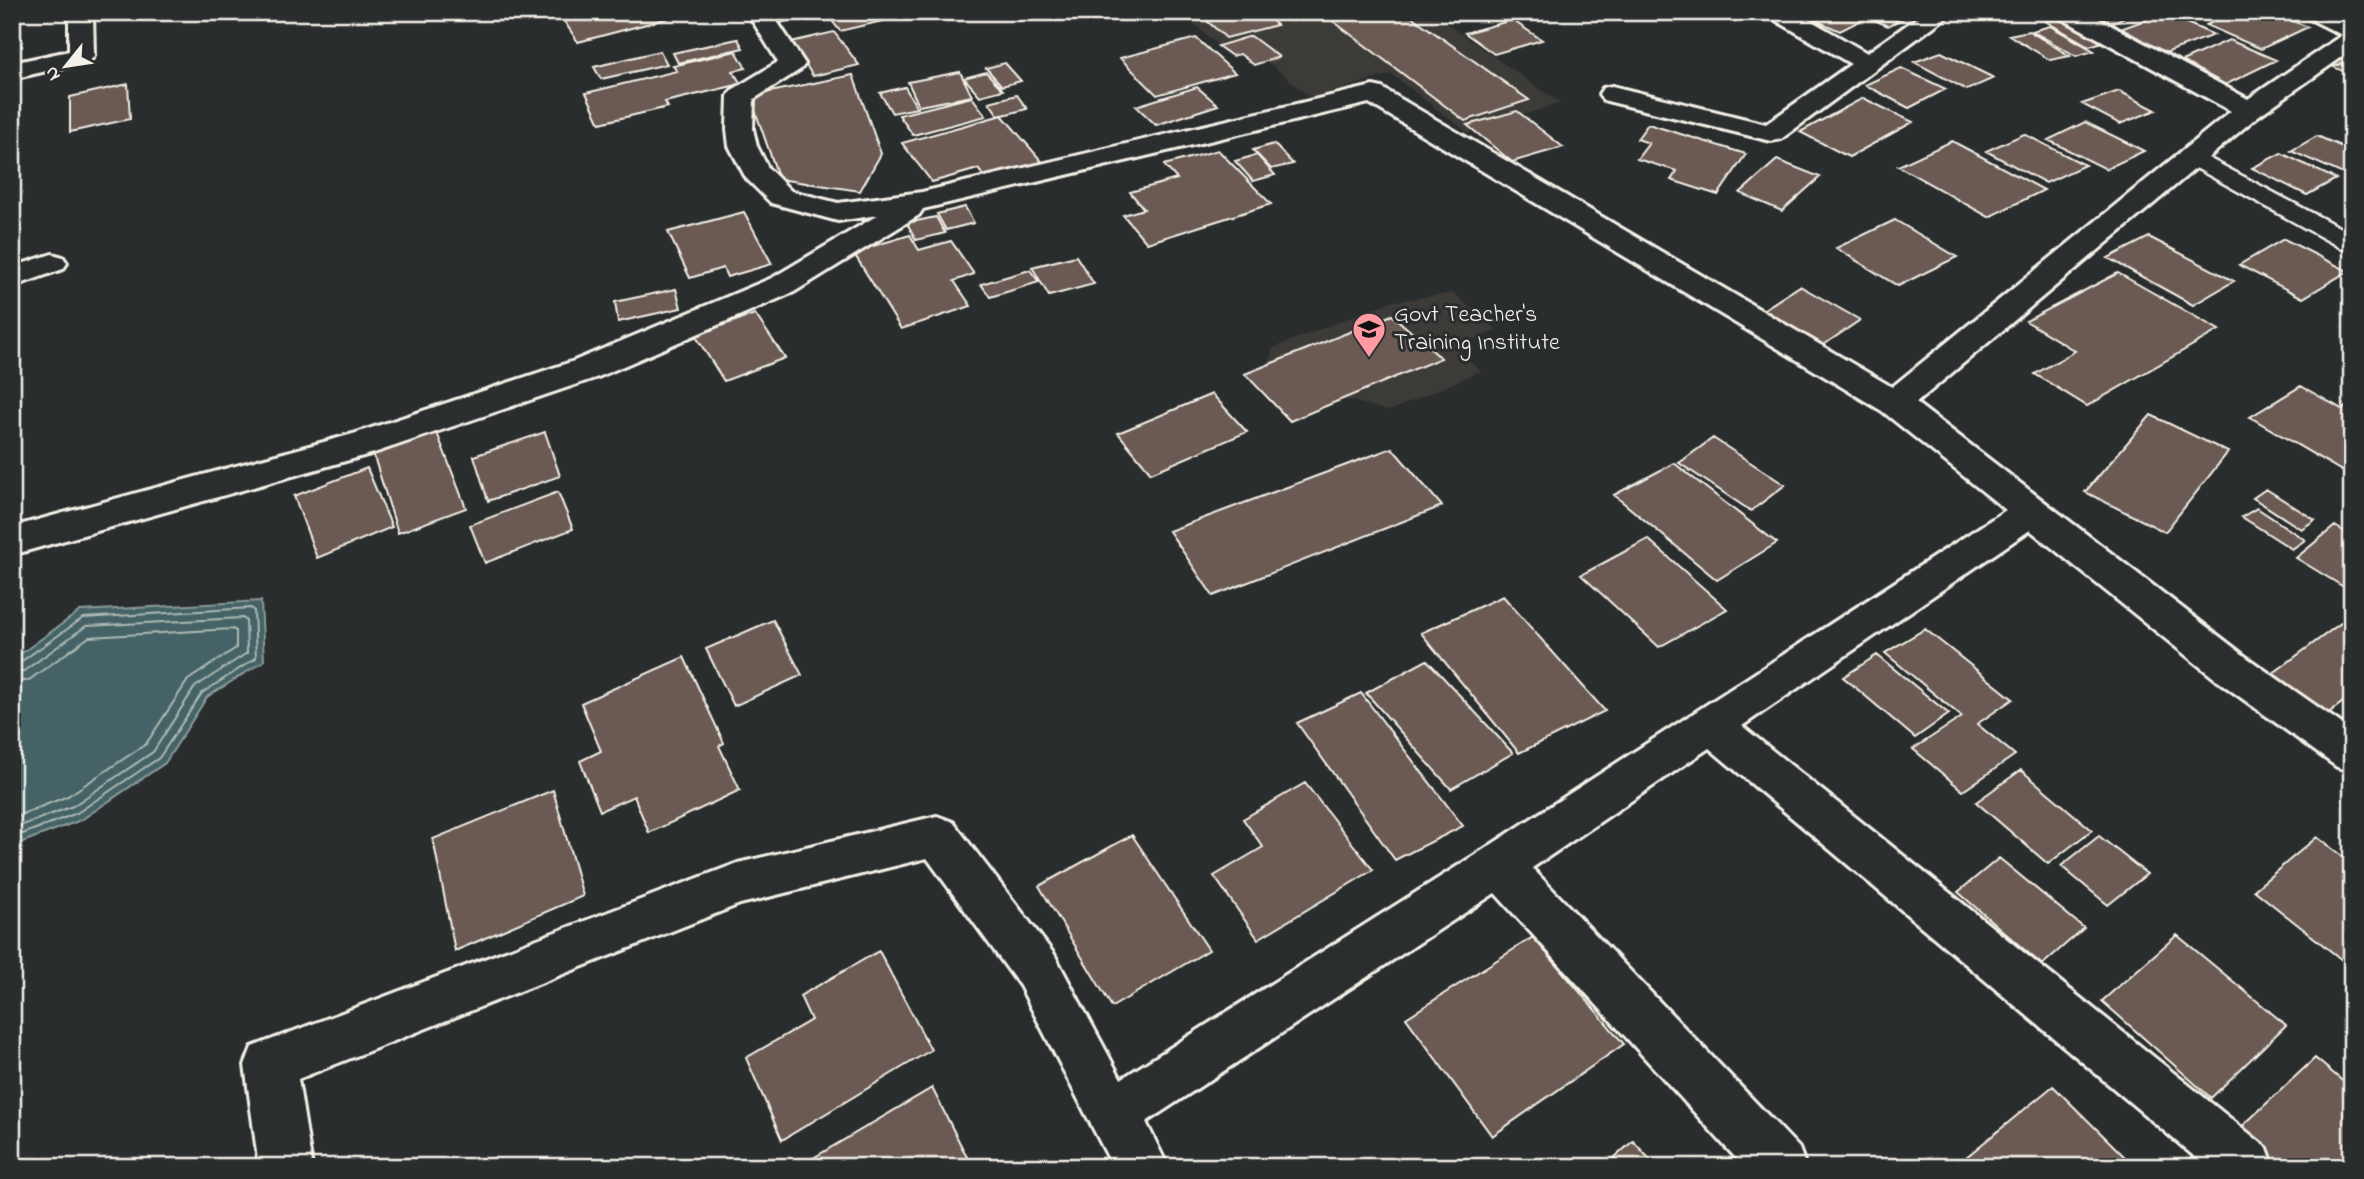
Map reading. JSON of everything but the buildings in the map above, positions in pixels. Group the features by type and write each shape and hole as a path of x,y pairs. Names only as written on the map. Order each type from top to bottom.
{"street":[{"path":"12,71 81,56 81,12"},
{"path":"759,12 792,64 741,96 740,129 743,146 756,173 781,197 838,212 922,201 1373,94 1894,403 2232,669 2352,754"},
{"path":"1779,12 1868,64"},
{"path":"1612,94 1771,133 1941,12"},
{"path":"2067,12 2249,110"},
{"path":"2314,12 2352,30"},
{"path":"1894,403 2249,110 2352,39"},
{"path":"12,541 362,444 586,369 783,285 922,201"},
{"path":"12,278 52,262"},
{"path":"1112,1114 1499,865 2032,511"},
{"path":"1711,725 2248,1167"},
{"path":"286,1167 270,1065 738,884 937,836 1037,970 1142,1167"},
{"path":"1499,865 1780,1167"}],"lane":[{"path":"2193,157 2352,244"}],"shaded area":[{"path":"1180,12 1430,12 1560,103 1468,133 1391,74 1311,98 1241,39 1218,45"},
{"name":"Govt Teacher's Training Institute","path":"1453,293 1497,330 1455,348 1481,371 1389,411 1265,378 1273,348 1389,302"}],"water":[{"path":"261,601 264,661 207,697 165,763 81,820 12,846 12,660 80,611"}],"place":[{"name":"Govt Teacher's Training Institute","path":"1369,359"}]}
